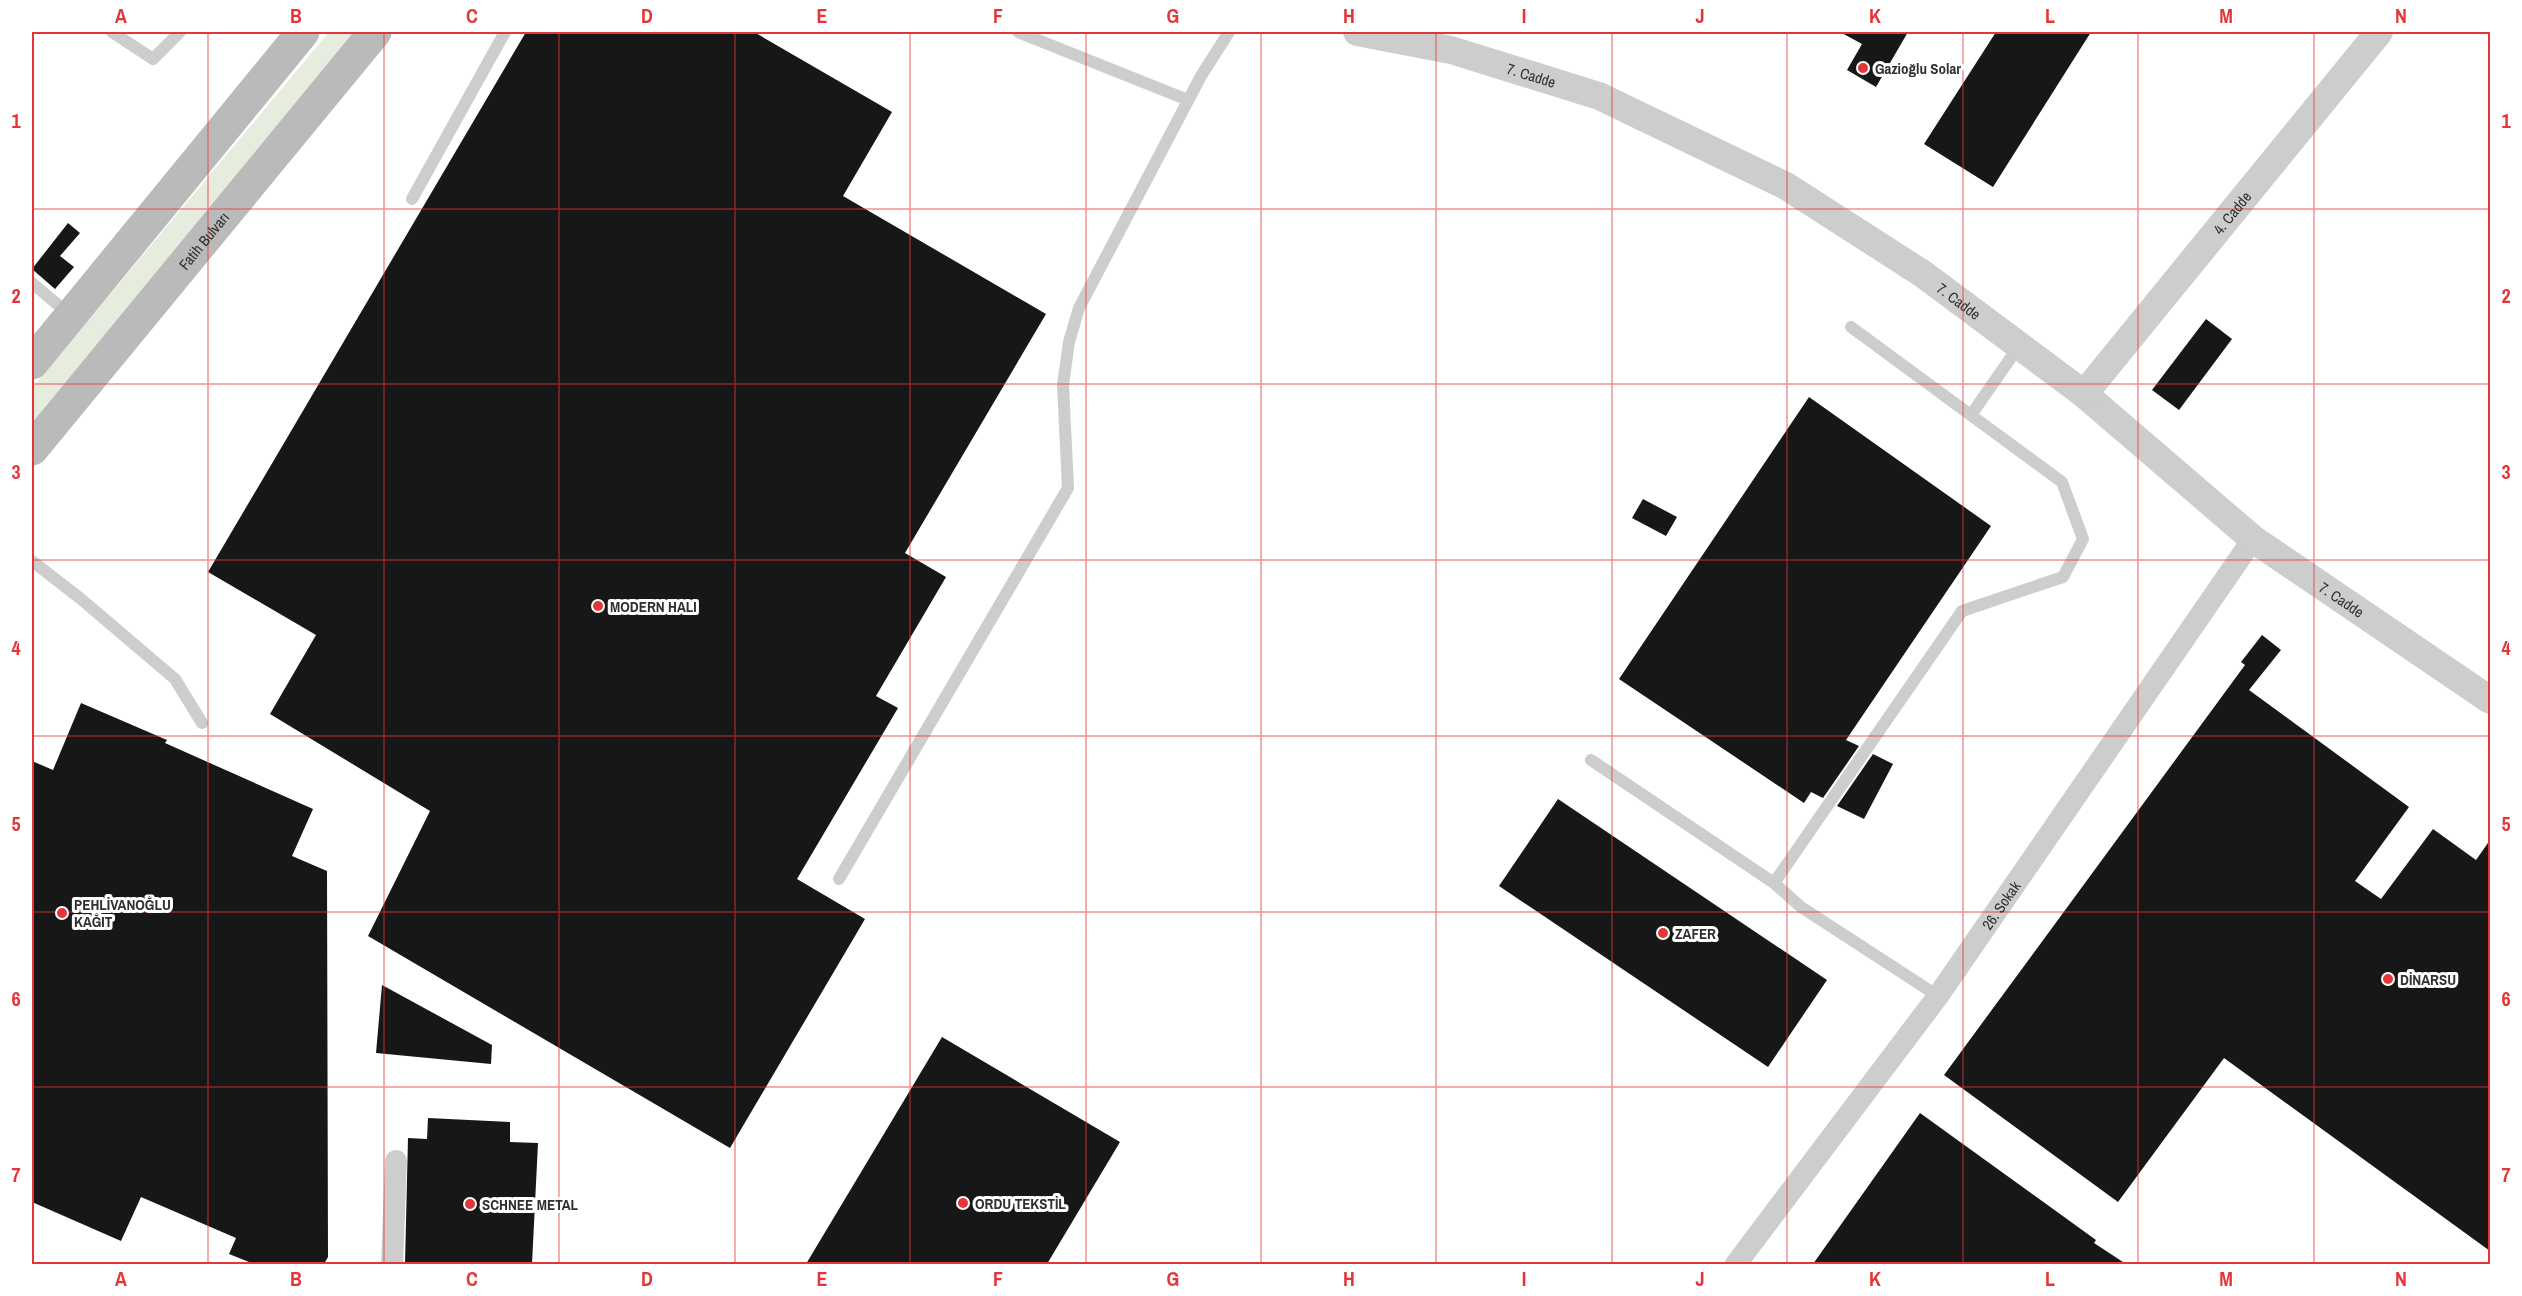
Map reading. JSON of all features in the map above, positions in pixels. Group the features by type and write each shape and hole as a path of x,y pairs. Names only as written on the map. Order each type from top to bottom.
{"main road":[{"path":"32,363 303,32"},
{"name":"Fatih Bulvarı","path":"32,449 375,32"}],"street":[{"name":"7. Cadde","path":"1357,32 1451,50 1599,96 1786,186 1923,274 2084,394 2253,539 2490,700"},
{"name":"4. Cadde","path":"2084,394 2379,32"},
{"name":"26. Sokak","path":"1736,1264 1938,996 2253,539"},
{"path":"392,1264 396,1161"}],"lane":[{"path":"112,32 153,59 180,32"},
{"path":"412,199 505,32"},
{"path":"1018,32 1188,100"},
{"path":"839,879 1068,488 1063,385 1072,331 1079,308 1188,100 1228,32"},
{"path":"32,283 71,316"},
{"path":"1774,883 1962,611 2063,577 2083,539 2062,482 1851,327"},
{"path":"1971,415 2019,346"},
{"path":"32,561 81,599 175,679 202,723"},
{"path":"1591,760 1774,883 1802,907 1938,996"}],"shaded area":[{"path":"329,32 363,32 32,432 32,388"}],"building":[{"name":"MODERN HALI","path":"526,32 754,32 892,112 843,196 1046,314 905,553 946,577 876,696 898,708 797,879 865,919 730,1148 368,936 430,811 270,714 316,635 208,572"},
{"path":"1840,32 1908,32 1876,87 1847,70 1862,44"},
{"path":"1996,32 2091,32 1993,187 1924,144"},
{"path":"68,223 80,233 60,256 74,267 55,289 32,269"},
{"path":"2206,319 2232,339 2179,410 2152,390"},
{"path":"1809,397 1991,526 1846,740 1859,746 1823,798 1811,792 1804,803 1619,679"},
{"path":"1643,499 1677,517 1666,536 1632,518"},
{"path":"2262,635 2281,650 2249,690 2409,807 2355,881 2381,899 2433,829 2476,860 2490,840 2490,1251 2224,1058 2118,1202 1944,1075 2245,665 2241,662"},
{"path":"81,703 167,740 165,743 313,809 292,856 327,871 328,1257 324,1264 254,1264 229,1254 236,1238 141,1197 121,1241 32,1202 32,761 53,770"},
{"path":"1873,754 1893,764 1864,819 1837,806"},
{"name":"ZAFER","path":"1558,799 1827,980 1768,1067 1499,886"},
{"path":"382,985 492,1045 491,1064 376,1053"},
{"name":"ORDU TEKSTİL","path":"942,1037 1120,1142 1047,1264 806,1264"},
{"path":"1920,1113 2096,1240 2094,1243 2126,1264 1813,1264"},
{"name":"SCHNEE METAL","path":"428,1118 510,1122 510,1142 538,1143 532,1264 405,1264 408,1138 427,1139"}],"place":[{"name":"Gazioğlu Solar","path":"1863,68"},
{"name":"MODERN HALI","path":"598,606"},
{"name":"PEHLİVANOĞLU KAĞIT","path":"62,913"},
{"name":"ZAFER","path":"1663,933"},
{"name":"DİNARSU","path":"2388,979"},
{"name":"ORDU TEKSTİL","path":"963,1203"},
{"name":"SCHNEE METAL","path":"470,1204"}]}
